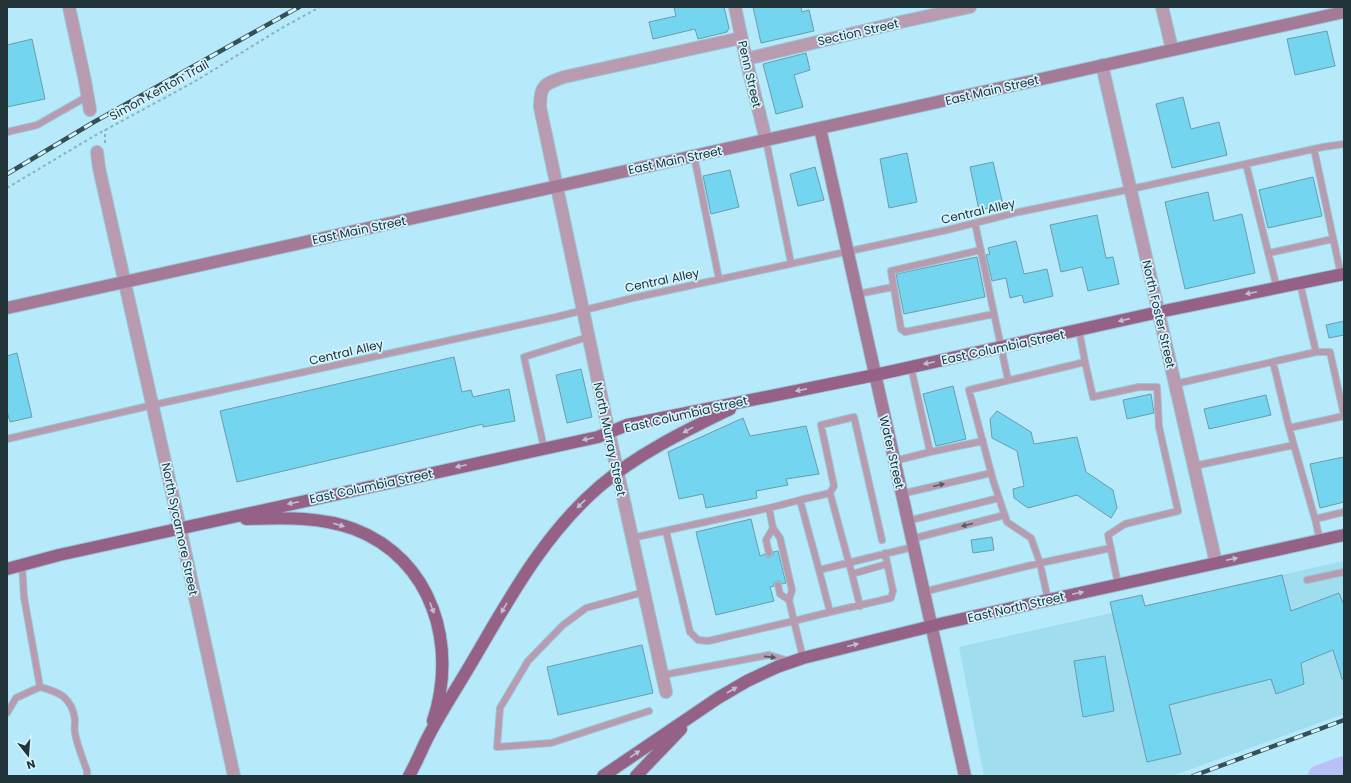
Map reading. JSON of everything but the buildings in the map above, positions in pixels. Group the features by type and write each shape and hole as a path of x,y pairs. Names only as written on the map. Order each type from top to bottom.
{"main road":[{"name":"East Main Street","path":"7,308 1344,12"},
{"name":"Water Street","path":"820,128 965,776"},
{"name":"East Columbia Street","path":"7,568 180,528 544,448 609,433 627,426 875,375 1159,312 1342,274"},
{"path":"409,776 425,743 511,595 533,561 553,535 578,507 599,487 644,454 692,427 748,400"},
{"path":"217,520 287,518 334,523 354,529 387,547 414,573 424,588 433,607 440,630 443,651 439,698 425,743"},
{"name":"East North Street","path":"699,710 747,681 803,658 931,626 1344,535"},
{"path":"603,776 699,710"},
{"path":"636,776 699,710"}],"street":[{"path":"69,7 90,110"},
{"name":"Penn Street","path":"735,7 738,39 746,59 766,140"},
{"name":"Section Street","path":"746,59 970,7"},
{"path":"1162,7 1172,49"},
{"name":"North Murray Street","path":"666,692 582,310 540,107 540,94 543,87 549,82 556,80 738,39"},
{"name":"North Foster Street","path":"1102,65 1216,563"},
{"name":"North Sycamore Street","path":"96,152 234,776"}],"lane":[{"path":"7,132 37,125 88,96"},
{"path":"766,140 791,264"},
{"name":"Central Alley","path":"7,439 153,405 1019,212 1131,190 1323,147 1344,144"},
{"path":"1314,149 1342,274"},
{"path":"694,156 719,279"},
{"path":"1246,164 1277,288"},
{"path":"975,223 1008,380"},
{"path":"1269,253 1333,239"},
{"path":"981,250 893,270 890,273 901,329 905,332 994,314"},
{"path":"1300,283 1316,352"},
{"path":"858,294 893,287"},
{"path":"1078,330 1093,398 1139,387 1157,387 1159,427 1178,510 1125,524 1108,535 1118,584"},
{"path":"544,448 524,356 588,337"},
{"path":"1175,384 1316,352 1330,352 1344,416 1289,428"},
{"path":"1048,600 1040,563 1031,538 1007,522 991,473 969,390 1085,362"},
{"path":"1273,362 1289,428 1320,540"},
{"path":"911,367 930,452"},
{"path":"632,538 769,508 830,492 834,486 820,425 854,417 882,540"},
{"path":"894,461 983,441"},
{"path":"1194,466 1294,445"},
{"path":"902,494 991,473"},
{"path":"830,492 860,606"},
{"path":"907,521 999,498"},
{"path":"800,500 830,612"},
{"path":"769,508 773,528 780,538 792,590 789,600 803,658"},
{"path":"1315,519 1344,512"},
{"path":"819,570 885,553 912,543 1005,515"},
{"path":"769,553 766,540 773,528"},
{"path":"666,531 690,632 698,640 708,641 891,598 893,591 885,553"},
{"path":"923,592 1040,563 1111,548"},
{"path":"22,564 24,597 40,687"},
{"path":"852,574 887,564"},
{"path":"1308,580 1344,572"},
{"path":"778,585 780,594 789,600"},
{"path":"644,592 586,608 563,625 528,661 500,708 497,747 550,743 649,712"},
{"path":"663,675 769,655 791,662"},
{"path":"7,713 16,698 40,687 51,690 65,698 70,704 75,720 75,733 88,776"}],"path":[{"name":"Simon Kenton Trail","path":"7,188 94,136 194,82 280,29 320,7"}],"shaded area":[{"path":"1344,561 1344,714 1172,776 984,776 959,647"}],"waterway":[{"path":"1319,776 1344,767"}],"railway":[{"path":"7,174 94,122 299,7"},
{"path":"1193,776 1344,720"}]}
